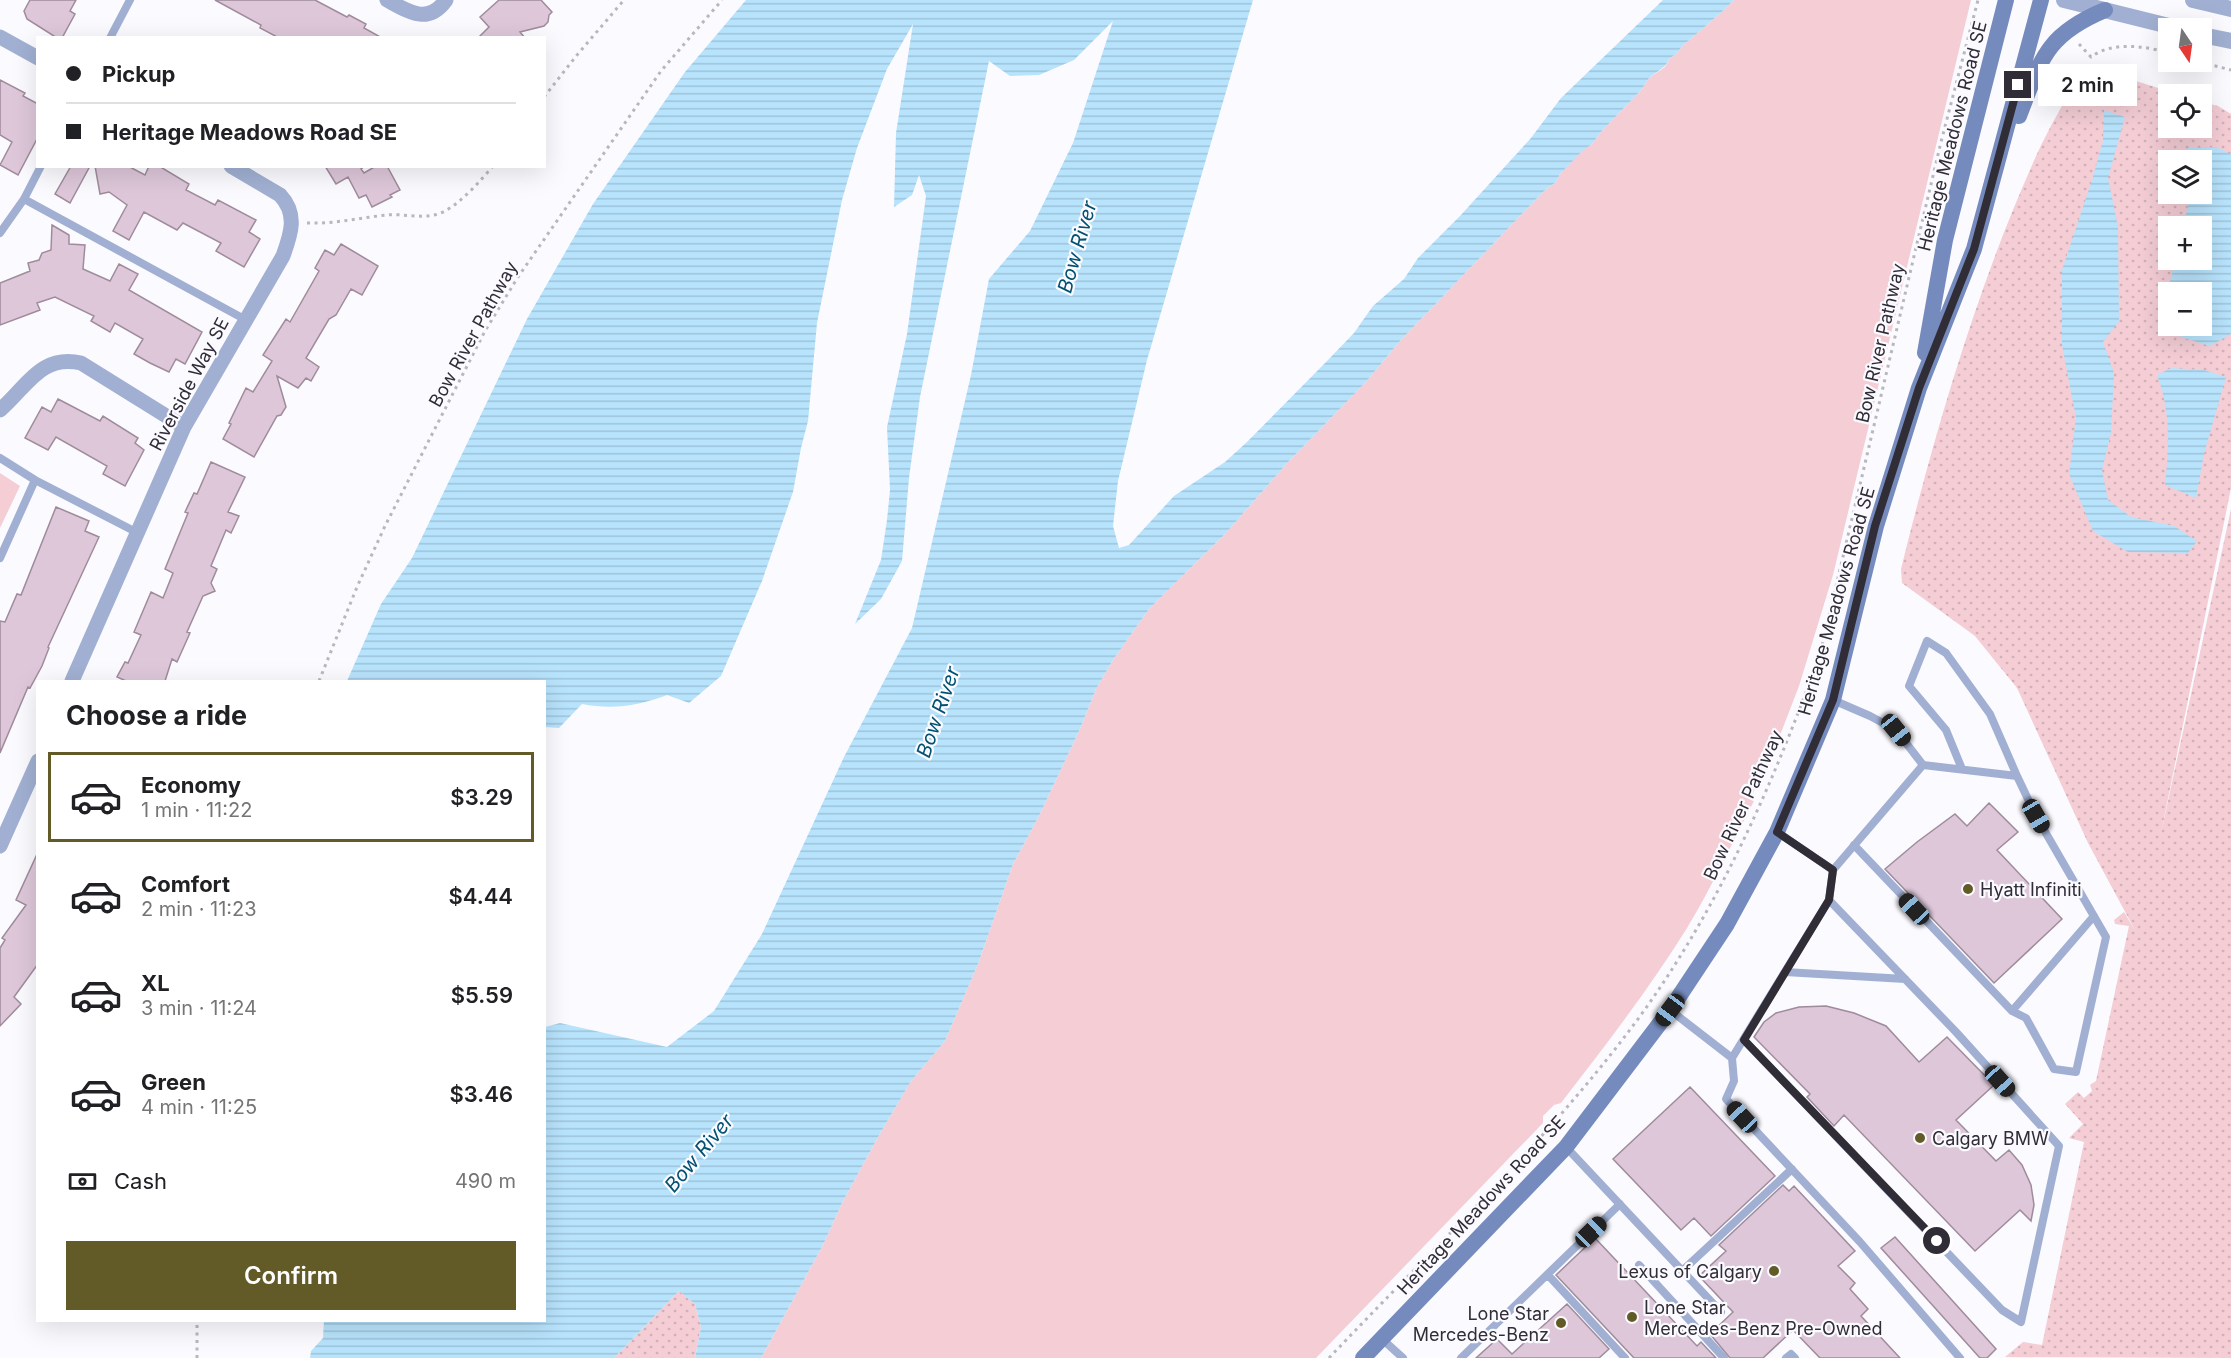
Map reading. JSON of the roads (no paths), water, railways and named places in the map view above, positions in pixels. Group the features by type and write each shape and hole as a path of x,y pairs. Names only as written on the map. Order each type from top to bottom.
{"main road":[{"name":"Heritage Meadows Road SE","path":"1919,388 1945,240 2006,0"},
{"name":"Heritage Meadows Road SE","path":"1363,1358 1566,1147 1670,1010 1727,924 1777,832 1833,700 1875,526 1919,388 1974,249 2040,0"},
{"path":"2001,148 2014,126 2039,65 2050,46 2065,31 2083,19 2105,10"}],"street":[{"path":"387,0 418,15 436,10 446,0"},
{"path":"2064,0 2158,23"},
{"path":"2193,0 2231,9"},
{"path":"2212,36 2231,41"},
{"path":"0,37 36,57"},
{"name":"Riverside Way SE","path":"72,680 184,427 283,256 292,222 289,207 280,195 234,168"},
{"path":"0,410 41,369 68,360 81,363 184,427"},
{"path":"0,846 36,765"}],"lane":[{"path":"111,36 130,0"},
{"path":"0,233 24,199 40,168"},
{"path":"24,199 246,320"},
{"path":"0,458 35,480 138,533"},
{"path":"0,558 35,480"},
{"path":"1854,845 2012,1011 2026,1018 2054,1068 2076,1072 2106,937 2036,816 1990,714 1946,653 1927,641 1909,686 1946,730 1962,769"},
{"path":"1833,700 1896,730 1923,765 2017,776"},
{"path":"1923,765 1833,870 1829,900 1732,1058 1734,1081 1726,1099 1860,1242 1960,1358"},
{"path":"1777,832 1833,870"},
{"path":"1744,1040 2002,1310 2021,1322 2059,1146 1956,1032 1829,900"},
{"path":"2012,1011 2094,916"},
{"path":"1785,972 1905,979"},
{"path":"1670,1010 1732,1058"},
{"path":"1566,1147 1720,1312"},
{"path":"1682,1271 1792,1169"},
{"path":"1461,1358 1620,1204"},
{"path":"1639,1264 1724,1358"},
{"path":"1548,1275 1625,1358"},
{"path":"1381,1338 1403,1358"},
{"path":"1786,1358 1791,1354 1795,1358"}],"water":[{"name":"Bow River","path":"746,0 1253,0 1147,360 1118,481 1113,526 1119,548 1129,545 1174,496 1225,462 1247,442 1354,333 1373,306 1404,279 1418,258 1531,138 1561,98 1663,0 1734,0 1670,58 1665,66 1649,78 1642,89 1592,144 1581,152 1560,174 1556,182 1543,192 1400,341 1365,383 1289,461 1225,534 1149,609 1113,660 1096,689 1039,816 1013,864 978,964 945,1041 911,1081 878,1137 842,1203 823,1245 761,1358 695,1358 701,1327 695,1304 679,1291 614,1358 310,1358 311,1351 323,1338 324,1322 546,1322 546,1027 560,1023 667,1047 714,1011 762,934 844,757 912,628 971,375 989,279 1030,231 1073,143 1113,21 1074,60 1039,75 1010,76 989,61 920,397 909,478 902,561 881,599 855,624 881,560 890,490 887,427 907,334 926,196 919,175 912,195 894,207 896,133 913,24 887,69 857,148 842,200 817,323 808,421 793,492 762,581 721,676 689,703 667,695 625,706 604,707 582,704 559,728 546,727 546,680 347,680 381,604 412,558 527,319 593,204 685,72"},
{"path":"2104,110 2125,117 2108,178 2118,227 2119,321 2103,342 2114,373 2111,433 2102,470 2108,500 2131,517 2174,526 2197,541 2188,553 2128,552 2093,531 2069,474 2076,418 2062,345 2062,270 2103,140"},
{"path":"2216,147 2231,154 2231,334 2210,346 2180,336 2212,336 2212,282 2170,282 2173,270 2212,270 2212,216 2186,216 2188,204 2212,204 2212,150 2188,150 2188,148"},
{"path":"2171,368 2204,370 2226,377 2204,454 2196,498 2165,485 2167,416 2157,375"}],"place":[{"name":"Hyatt Infiniti","path":"1968,889"},
{"name":"Calgary BMW","path":"1920,1138"},
{"name":"Lexus of Calgary","path":"1774,1271"},
{"name":"Lone Star Mercedes-Benz Pre-Owned","path":"1632,1317"},
{"name":"Lone Star Mercedes-Benz","path":"1561,1323"}]}
